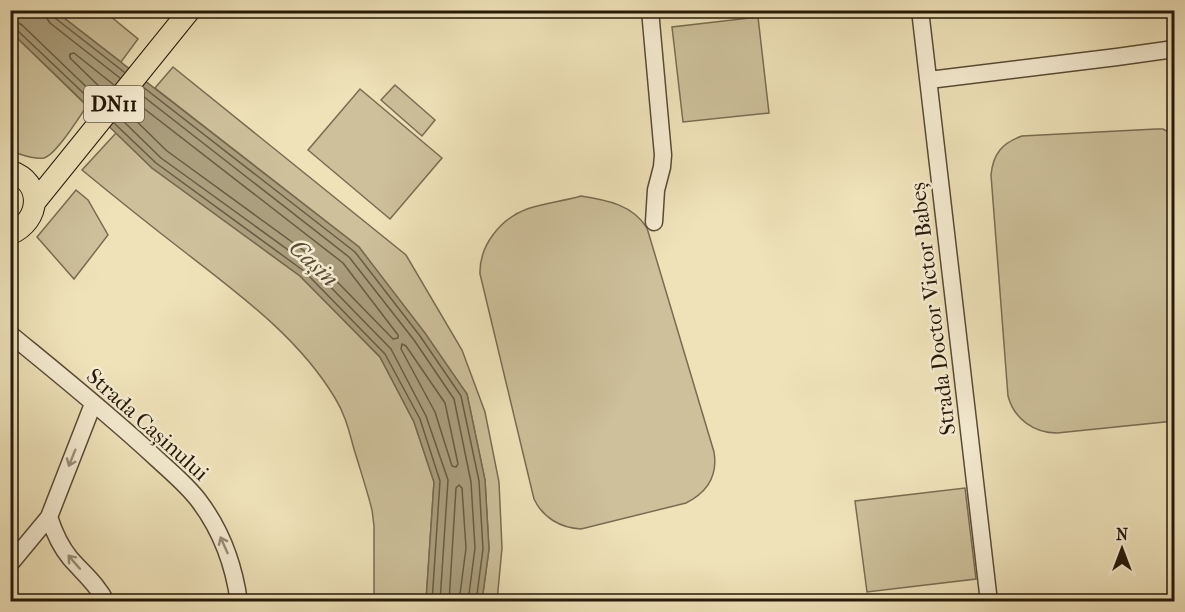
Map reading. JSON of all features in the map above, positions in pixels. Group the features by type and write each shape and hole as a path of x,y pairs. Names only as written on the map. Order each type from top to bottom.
{"main road":[{"name":"DN11","path":"35,202 190,10"},
{"name":"DN11","path":"13,172 40,169 72,156"},
{"name":"DN11","path":"13,172 27,181 35,202 30,219 13,234"}],"street":[{"path":"650,10 663,155 663,167 656,190 654,222"},
{"name":"Strada Doctor Victor Babeș","path":"920,10 989,602"},
{"path":"929,80 1174,49"},
{"name":"Strada Cașinului","path":"10,334 138,441 198,500 225,547 236,581 239,602"},
{"path":"10,564 49,517 93,404"},
{"path":"49,517 65,552 100,591 106,602"}],"shaded area":[{"path":"55,11 104,11 138,39 121,62"},
{"path":"758,17 769,113 683,122 672,27"},
{"path":"11,32 87,106 61,143 44,158 10,151"},
{"path":"173,67 406,255 462,350 485,412 499,482 502,548 497,601 482,601 489,549 485,480 467,394 359,247 155,88"},
{"path":"395,85 435,120 422,136 381,100"},
{"path":"360,89 442,158 390,219 308,150"},
{"path":"1163,129 1174,135 1174,421 1057,433 1040,430 1020,418 1008,396 991,175 996,155 1009,142 1022,136"},
{"path":"116,133 152,168 300,276 380,357 414,422 434,482 426,601 374,601 372,510 344,416 320,376 304,356 267,319 82,170"},
{"path":"76,190 88,200 108,235 74,279 37,237"},
{"path":"581,196 600,199 627,209 647,228 715,461 710,482 694,499 686,503 581,529 566,527 553,521 542,512 534,499 480,274 483,253 487,244 508,219 527,209"},
{"path":"965,488 976,579 867,592 855,501"}],"water":[{"name":"Cașin","path":"10,11 55,11 359,247 425,333 467,394 485,480 489,549 482,601 426,601 434,482 414,422 380,357 300,276 152,168 11,32"}]}
